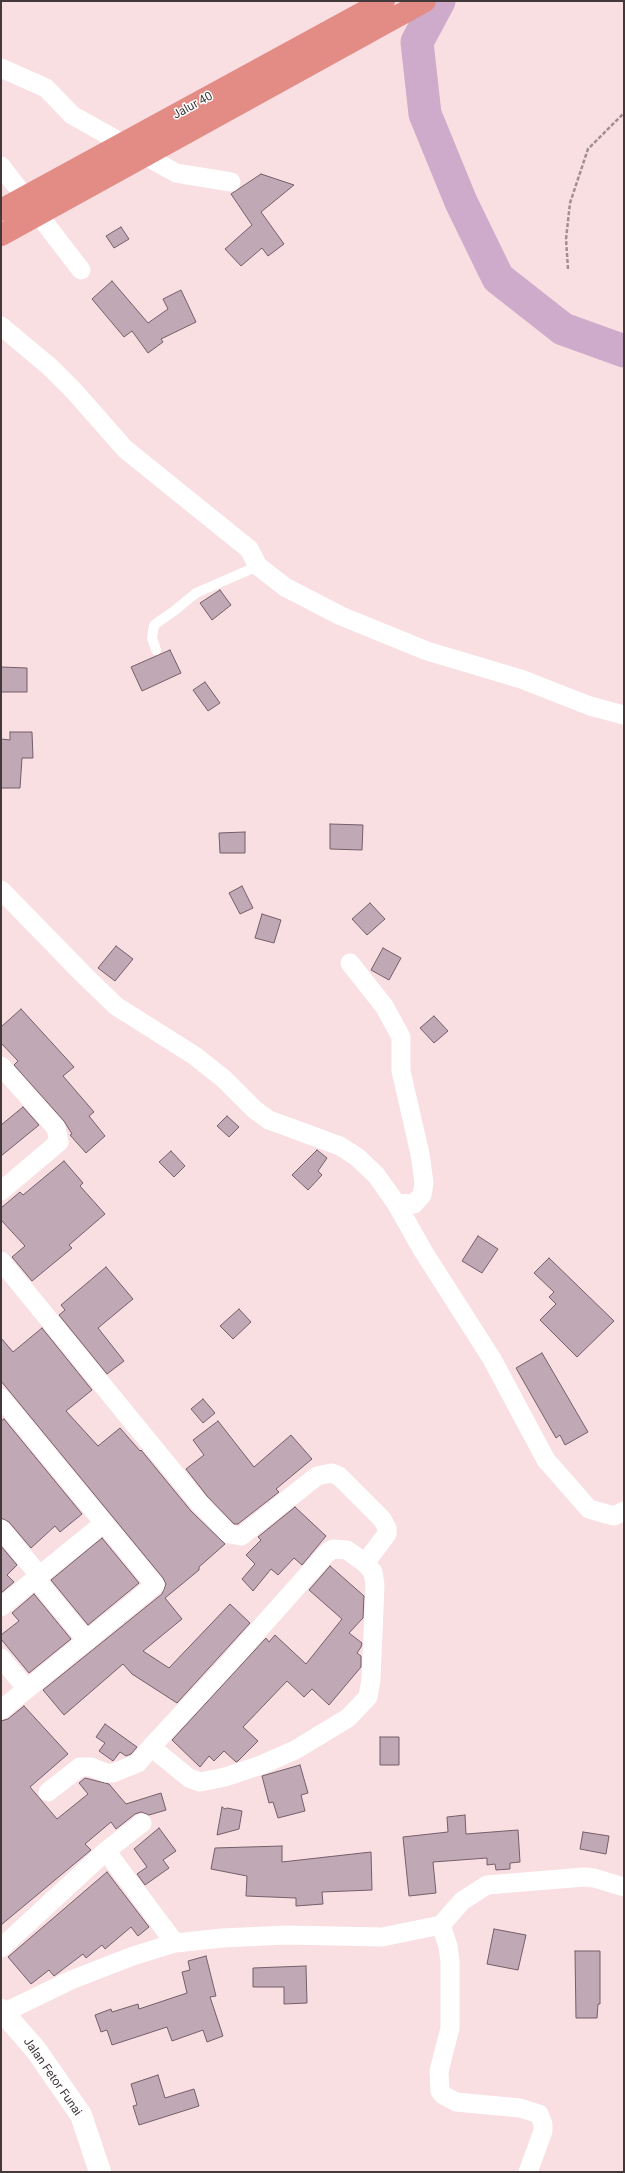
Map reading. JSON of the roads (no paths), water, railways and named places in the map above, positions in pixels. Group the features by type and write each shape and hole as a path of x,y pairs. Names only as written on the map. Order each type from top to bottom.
{"highway":[{"name":"Jalur 40","path":"1,210 384,1"},
{"path":"4,233 425,1"}],"street":[{"path":"1,68 46,88 72,115 176,174 231,182"},
{"path":"1,166 81,270"},
{"path":"1,326 50,367 74,391 125,450 249,549 258,566 285,587 341,616 420,648 522,679 590,706 624,715"},
{"path":"1,890 116,1006 195,1056 224,1079 255,1110 269,1120 348,1150 376,1175 396,1203 423,1251 492,1359 546,1460 589,1509 621,1517"},
{"path":"350,963 384,1006 401,1037 401,1071 420,1154 424,1182 422,1195 414,1204 396,1203"},
{"path":"1,1066 56,1128 59,1142 1,1191"},
{"path":"1,1261 199,1503 229,1534 241,1536 317,1476 331,1473 339,1476 382,1519 387,1528 387,1534 365,1564"},
{"path":"1,1398 155,1585 1,1710"},
{"path":"1,1607 104,1523"},
{"path":"1,1529 87,1641"},
{"path":"48,1792 80,1767 91,1767 106,1773 120,1771 138,1763 151,1747 326,1553 333,1549 347,1550 373,1572 375,1585 371,1680 368,1697 360,1708 348,1718 295,1750 261,1765 225,1777 200,1782 189,1778 151,1747"},
{"path":"1,1658 27,1689"},
{"path":"1,1948 106,1851 142,1823"},
{"path":"106,1851 175,1943"},
{"path":"2,2012 71,1980 133,1956 175,1943 223,1938 286,1935 382,1937 441,1925 462,1901 487,1885 584,1877 594,1878 624,1887"},
{"path":"441,1925 448,1946 450,1962 450,2028 440,2071 440,2091 443,2095 456,2102 520,2108 539,2114 543,2124 543,2131 528,2172"},
{"name":"Jalan Fetor Funai","path":"2,2012 36,2050 81,2115 100,2172"}],"lane":[{"path":"156,650 152,638 154,625 196,593 258,566"}],"waterway":[{"path":"439,1 417,42 425,114 461,202 498,278 563,329 624,351"}]}
